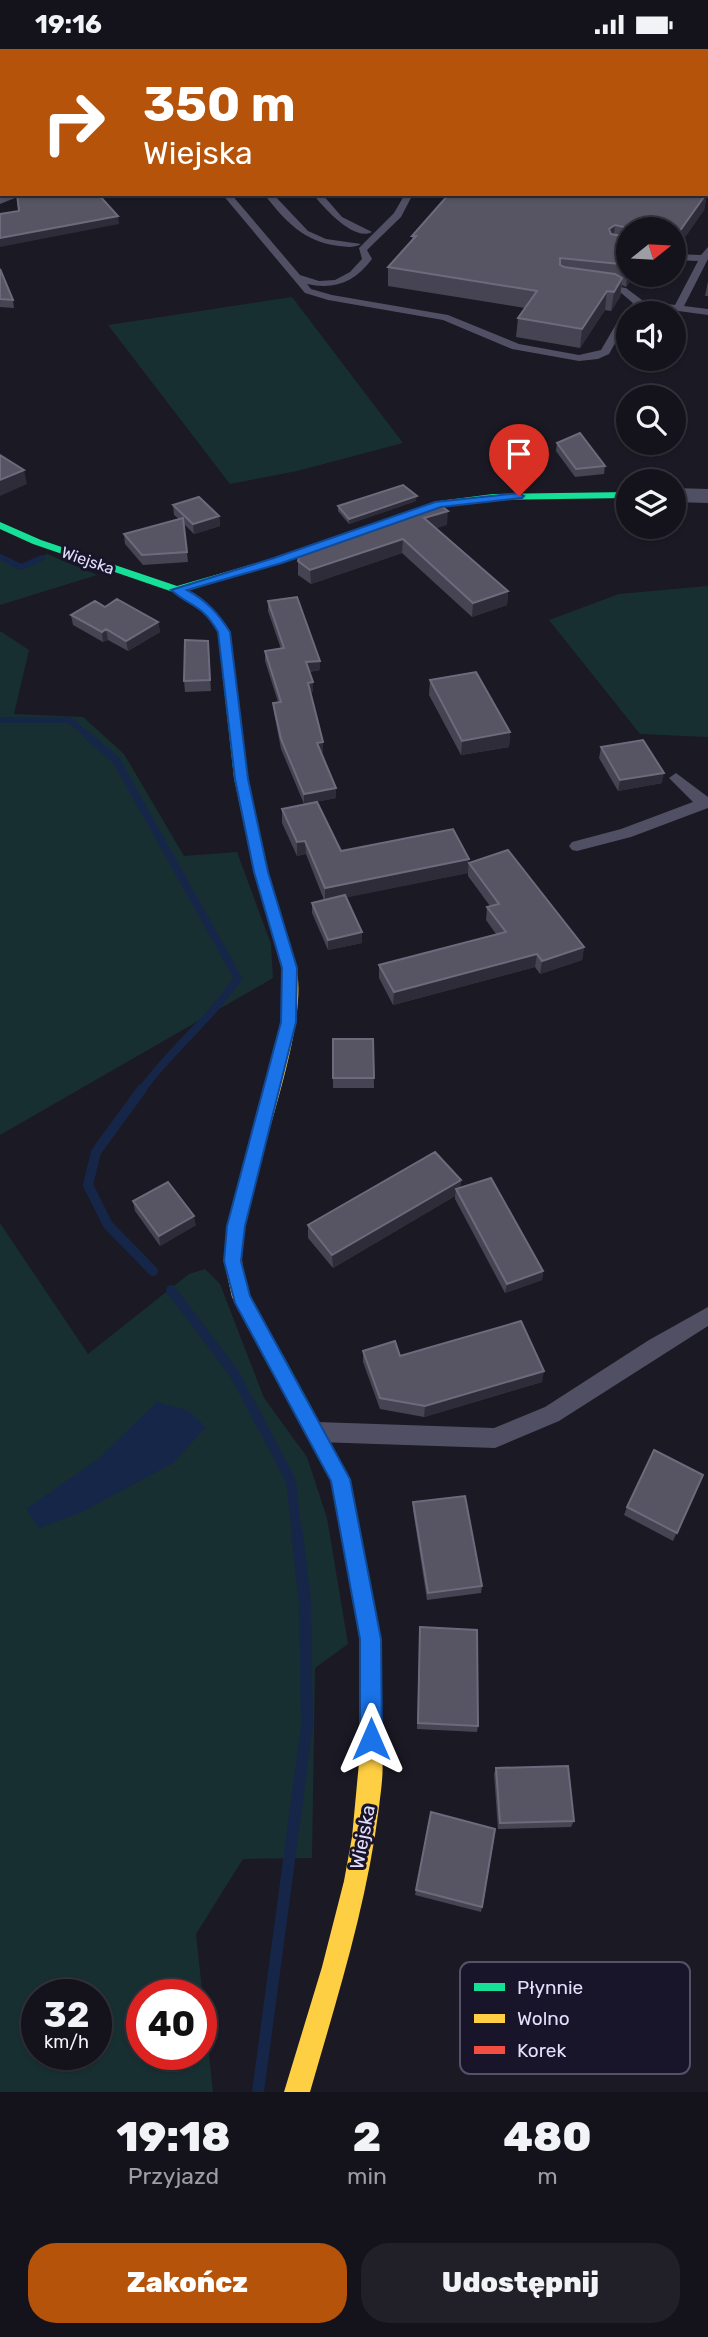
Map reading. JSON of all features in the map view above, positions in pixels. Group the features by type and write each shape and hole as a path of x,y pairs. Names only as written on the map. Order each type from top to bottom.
{"street":[{"path":"177,590 278,560 439,504 493,497 616,495"},
{"path":"686,495 708,496"},
{"name":"Wiejska","path":"0,525 37,542 177,590 200,602 214,615 224,632 241,779 261,872 290,968 289,1022 236,1226 233,1261 241,1297 340,1479 371,1639 371,1789 347,1917 297,2092"}],"lane":[{"path":"228,196 293,276 308,291 319,295 446,317 516,347 579,358 605,352 616,333"},
{"path":"270,196 295,226 310,237 352,248 394,206"},
{"path":"319,196 339,219 367,232"},
{"path":"293,276 320,283 350,278 367,259 362,250 402,210 409,201 409,196"},
{"path":"682,301 706,254 686,256"},
{"path":"587,284 623,290 637,301"},
{"path":"686,308 708,312"},
{"path":"577,846 626,833 706,803 676,778"},
{"path":"314,1432 495,1438 552,1414 708,1315"}],"green space":[{"path":"292,297 403,443 297,471 230,484 108,325"},
{"path":"47,554 97,575 0,605 0,557 22,567"},
{"path":"708,586 708,737 640,734 549,620 619,594"},
{"path":"0,631 29,650 14,714 83,717 124,754 184,856 237,852 271,944 273,978 0,1135"},
{"path":"0,1223 88,1354 189,1274 205,1269 220,1284 264,1398 307,1457 327,1518 348,1644 315,1668 312,1858 243,1859 196,1934 201,1979 126,1979 126,2070 211,2070 213,2092 0,2092"}],"water":[{"path":"157,1402 187,1410 206,1427 173,1463 80,1513 39,1528 26,1509 98,1459"}],"building":[{"path":"17,196 100,196 118,216 0,238 0,214 19,211"},
{"path":"447,196 705,196 686,222 686,217 616,217 616,225 609,229 611,234 616,235 616,264 560,258 560,265 564,267 616,275 617,287 614,292 607,291 582,329 518,318 537,291 388,267 416,236 412,236"},
{"path":"0,269 13,300 0,299"},
{"path":"580,433 605,466 576,469 557,443"},
{"path":"0,455 24,470 0,480"},
{"path":"403,485 417,496 349,519 338,506"},
{"path":"199,497 219,516 193,524 173,505"},
{"path":"437,503 448,511 424,518 508,591 473,603 403,539 310,570 298,561 301,550"},
{"path":"183,518 187,552 142,555 124,534"},
{"path":"297,597 320,661 306,662 313,682 308,683 323,742 317,743 336,788 304,794 281,739 273,703 281,702 265,651 284,648 268,601"},
{"path":"117,599 158,622 126,641 106,629 102,632 71,615 95,601 105,607"},
{"path":"185,640 208,641 210,680 184,681"},
{"path":"476,672 510,732 462,741 430,680"},
{"path":"643,740 664,773 620,780 601,747"},
{"path":"317,802 341,851 453,829 469,859 325,888 305,841 297,842 282,809"},
{"path":"508,850 584,947 542,961 537,954 394,992 379,965 506,932 487,907 499,904 469,863"},
{"path":"345,895 362,932 328,940 312,903"},
{"path":"333,1039 373,1039 374,1078 333,1078"},
{"path":"435,1152 461,1180 332,1255 308,1225"},
{"path":"491,1178 543,1271 507,1284 456,1189"},
{"path":"168,1182 194,1216 159,1236 133,1201"},
{"path":"521,1321 544,1371 425,1406 380,1398 363,1351 395,1341 400,1356"},
{"path":"654,1450 703,1475 677,1533 627,1507"},
{"path":"465,1496 482,1586 428,1593 413,1502"},
{"path":"420,1627 477,1630 478,1726 418,1723"},
{"path":"568,1766 574,1821 500,1823 496,1768"},
{"path":"431,1812 495,1829 482,1907 416,1890"}],"waterway":[{"path":"0,557 21,567 42,558"},
{"path":"0,720 70,720 89,737"},
{"path":"87,735 116,760 238,978 141,1091"},
{"path":"142,1089 96,1152 88,1185 108,1225 153,1271"},
{"path":"171,1290 234,1373 291,1481 297,1535"},
{"path":"258,2092 307,1726 305,1602 297,1534"}],"traffic: fast":[{"path":"177,590 278,560 439,504 493,497 616,495"},
{"path":"0,525 37,542 177,590 200,602 214,615 224,633 241,778 261,872 286,955"},
{"path":"276,1361 340,1479 371,1639 371,1752"}],"traffic: slow":[{"path":"276,1361 241,1297 233,1261 236,1226 289,1022 290,968 286,955"},
{"path":"297,2092 356,1881 364,1837 371,1752"}],"route":[{"path":"371,1739 371,1639 340,1479 241,1297 233,1261 236,1226 289,1022 290,968 261,872 241,779 224,632 214,615 200,602 177,590 278,560 439,504 519,496"}]}
